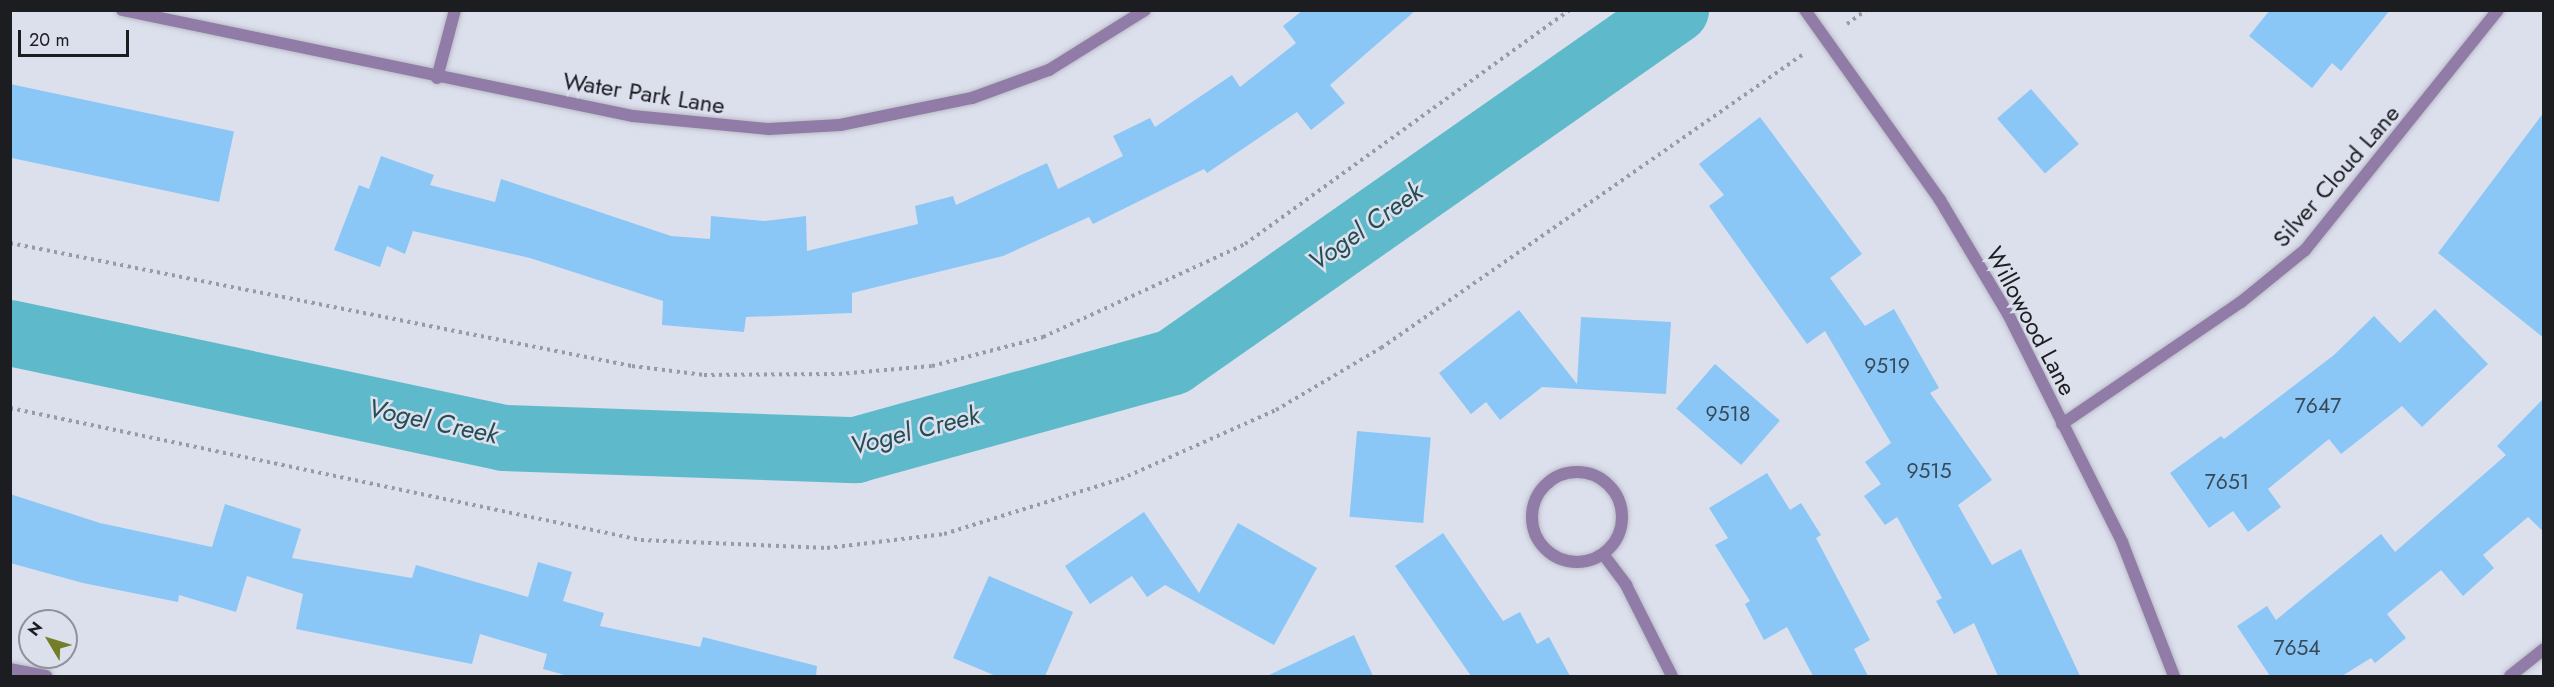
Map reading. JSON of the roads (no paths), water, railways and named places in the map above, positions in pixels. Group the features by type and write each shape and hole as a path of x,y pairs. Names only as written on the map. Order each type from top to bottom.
{"street":[{"name":"Water Park Lane","path":"122,10 437,78 700,126 840,125 972,98 1049,70 1145,10"},
{"path":"437,78 455,10"},
{"name":"Willowood Lane","path":"1805,10 1940,200 2008,314 2122,542 2174,676"},
{"name":"Silver Cloud Lane","path":"2062,424 2241,303 2306,250 2498,10"},
{"path":"1584,472 1605,481 1620,500 1623,524 1613,546 1602,554 1570,563 1549,554 1534,535 1532,511 1540,489 1560,475 1584,472"},
{"path":"1602,554 1626,585 1672,676"},
{"path":"2510,676 2544,649"},
{"path":"10,669 46,676"}],"waterway":[{"name":"Vogel Creek","path":"10,333 504,438 856,450 1173,362 1676,10"}]}
